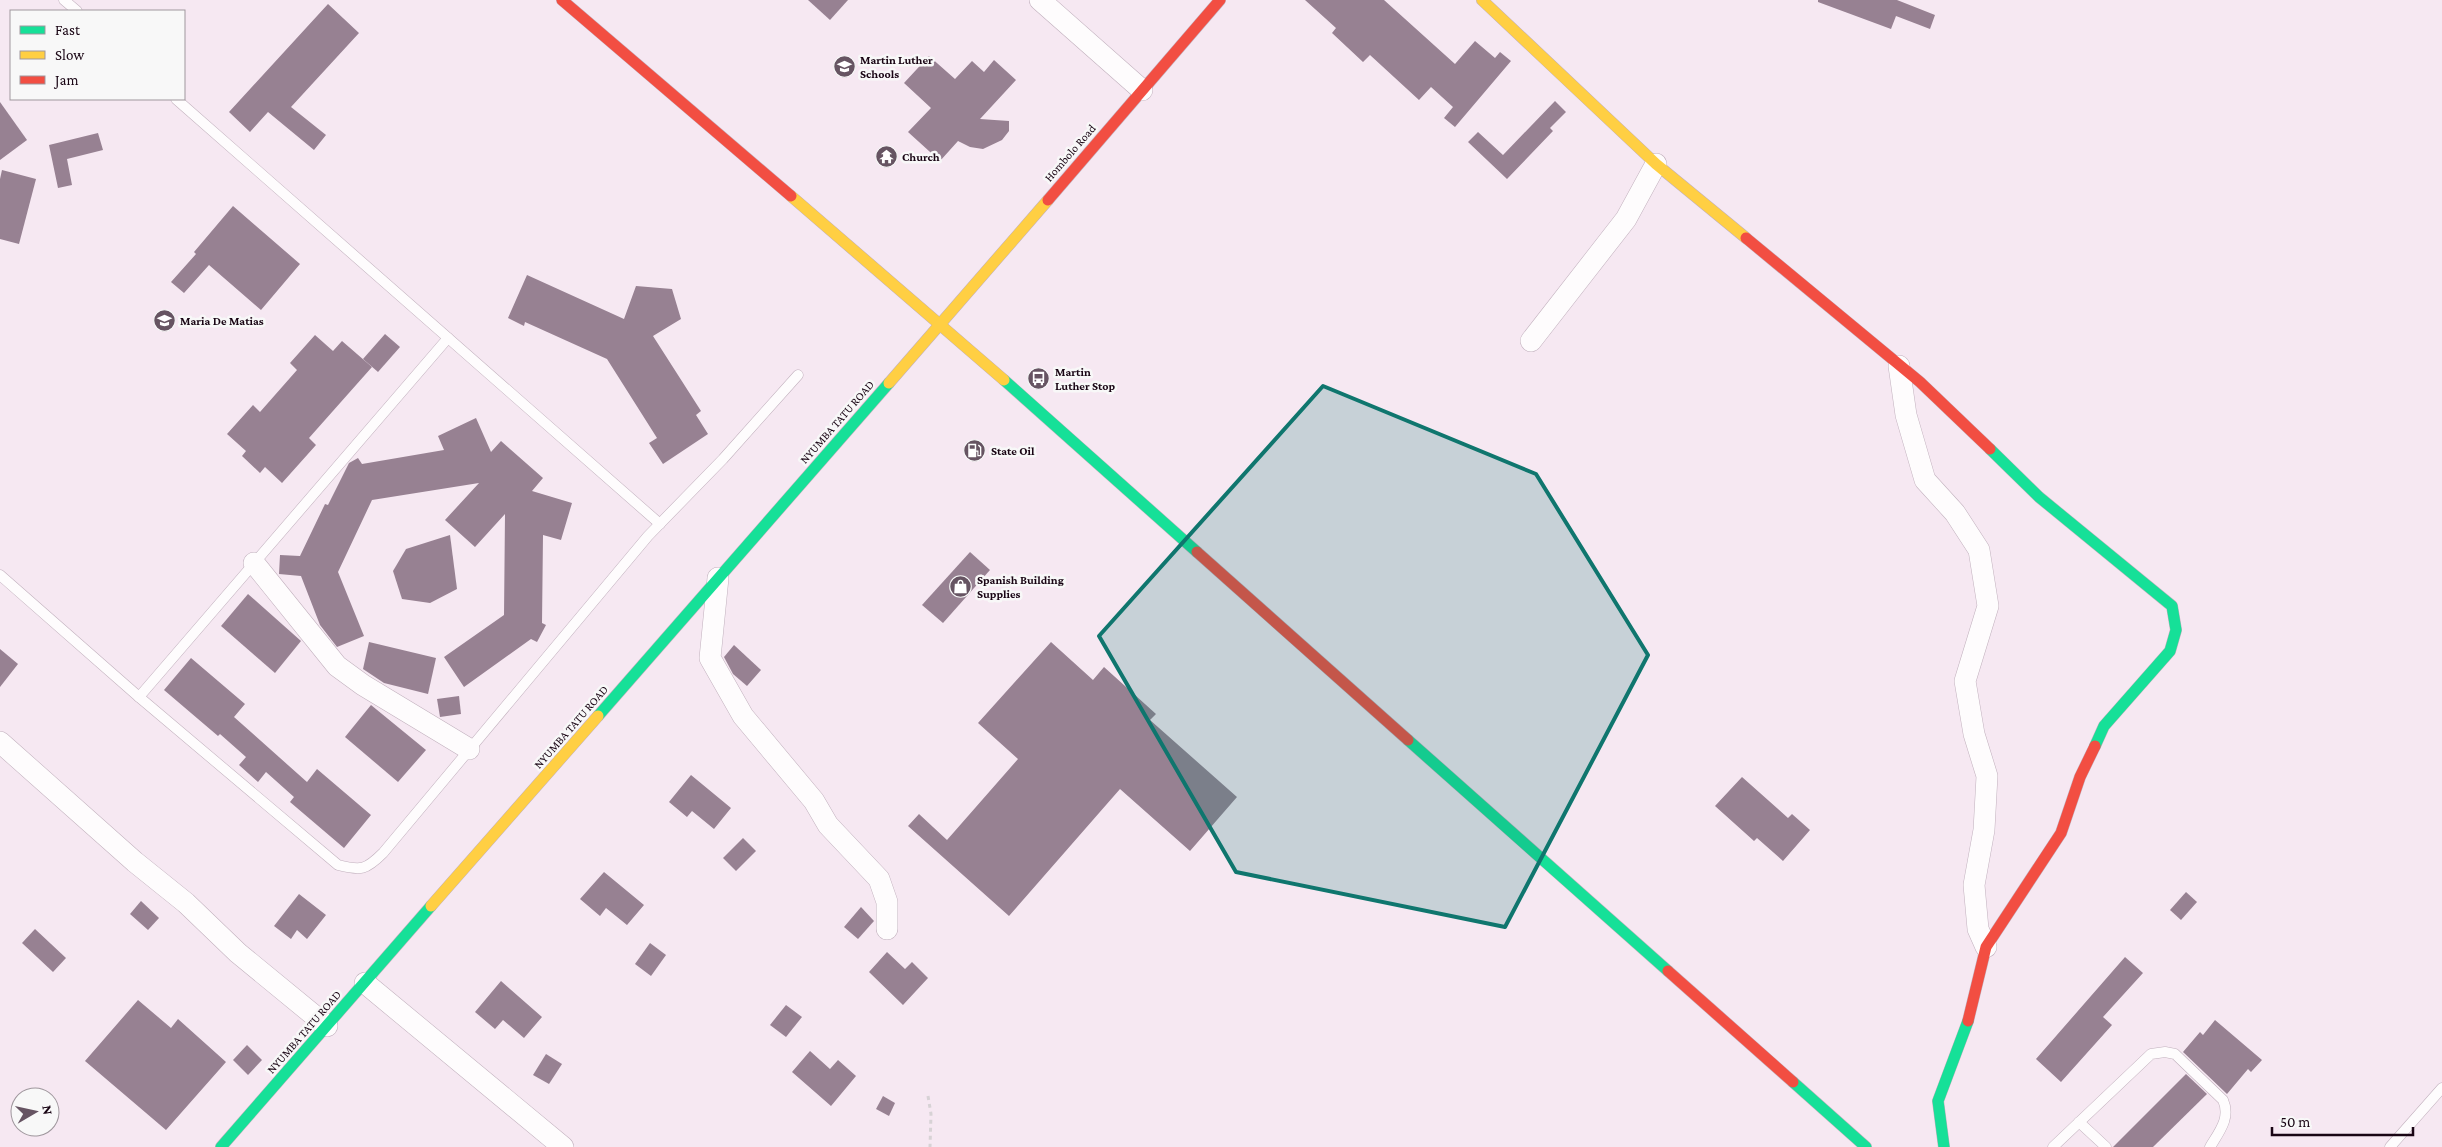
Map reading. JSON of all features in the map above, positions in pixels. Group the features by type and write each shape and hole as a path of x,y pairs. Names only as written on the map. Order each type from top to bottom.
{"main road":[{"path":"562,0 940,324 1866,1147"},
{"name":"Hombolo Road","path":"940,324 1220,0"},
{"path":"1482,0 1656,164 1920,382 2039,497 2172,606 2176,630 2170,651 2104,726 2080,777 2061,833 1986,947 1965,1032 1938,1101 1944,1147"},
{"name":"NYUMBA TATU ROAD","path":"221,1147 940,324"}],"street":[{"path":"1040,0 1142,90"},
{"path":"1531,341 1626,219 1656,164"},
{"path":"1899,366 1906,415 1925,480 1955,512 1979,550 1988,606 1966,681 1974,734 1987,776 1984,830 1974,885 1978,929 1986,947"},
{"path":"254,563 337,666 363,685 469,750"},
{"path":"718,578 710,658 744,716 814,801 828,825 879,879 887,902 887,929"},
{"path":"0,742 135,862 186,903 238,953 327,1026"},
{"path":"365,983 563,1147"}],"lane":[{"path":"64,0 75,10"},
{"path":"177,100 660,524"},
{"path":"139,697 448,338"},
{"path":"0,575 139,697 338,865 357,870 370,866 383,853 660,524 723,459 798,375"},
{"path":"2053,1147 2151,1054 2165,1052 2175,1054 2223,1100 2226,1108 2226,1118 2210,1147"},
{"path":"2390,1147 2442,1088"},
{"path":"2079,1122 2106,1147"}],"path":[{"path":"928,1096 931,1114 930,1147"}],"highlighted area":[{"path":"1323,386 1536,474 1648,655 1505,927 1236,872 1099,636"}],"building":[{"path":"808,0 848,0 830,20"},
{"path":"1305,0 1384,0 1455,64 1475,41 1495,58 1500,52 1511,61 1455,127 1444,118 1453,107 1431,87 1419,100 1370,55 1363,62 1332,33 1336,28"},
{"path":"1818,0 1897,0 1935,15 1930,29 1896,16 1891,29 1818,2"},
{"path":"328,4 359,33 291,107 326,135 314,150 268,112 250,132 229,112"},
{"path":"929,56 955,79 972,61 984,72 994,60 1016,80 980,119 1009,121 1009,131 1002,140 983,149 970,147 958,141 940,161 908,132 931,108 904,83"},
{"path":"1555,101 1566,112 1550,128 1553,131 1507,179 1468,142 1478,132 1503,155"},
{"path":"0,102 27,140 0,160"},
{"path":"98,133 103,150 67,159 72,185 58,188 49,145"},
{"path":"2,170 36,179 19,244 0,239 0,179"},
{"path":"233,206 300,264 261,310 209,265 184,293 171,282 196,254 194,252"},
{"path":"527,275 624,319 636,286 672,289 681,319 653,336 701,411 696,415 708,434 663,464 649,443 657,438 607,359 525,322 524,326 508,318"},
{"path":"385,334 400,347 378,372 363,359"},
{"path":"315,335 333,351 342,341 372,367 309,438 316,445 282,483 265,467 260,473 242,456 246,451 227,434 253,405 260,412 297,370 290,363"},
{"path":"476,418 491,452 501,441 543,478 532,491 572,503 561,540 543,535 542,623 546,625 537,642 531,639 464,687 444,657 504,615 505,514 475,547 445,520 479,483 372,500 338,572 364,636 337,647 320,625 301,576 279,574 280,555 300,556 325,504 328,505 349,463 358,458 362,464 444,450 438,436"},
{"path":"450,535 457,589 430,603 402,599 393,571 406,549"},
{"path":"970,552 990,570 943,623 922,605"},
{"path":"248,594 301,641 275,673 221,626"},
{"path":"369,642 436,658 428,694 384,683 363,669"},
{"path":"1051,642 1093,680 1104,667 1156,714 1150,720 1237,797 1190,851 1120,789 1009,916 908,826 919,814 947,840 1018,759 978,723"},
{"path":"734,645 761,670 747,686 733,674 724,657"},
{"path":"0,649 18,664 0,687"},
{"path":"191,658 245,704 234,717 307,782 317,769 371,815 344,848 290,802 294,797 266,772 258,782 239,765 246,757 164,690"},
{"path":"459,696 461,714 440,717 437,699"},
{"path":"371,705 426,750 398,782 345,737"},
{"path":"691,775 731,808 714,829 692,811 687,817 669,802"},
{"path":"1742,777 1788,818 1792,814 1810,830 1783,861 1757,838 1754,841 1715,806"},
{"path":"743,838 756,851 736,871 723,858"},
{"path":"604,872 644,905 627,925 606,908 600,916 580,899"},
{"path":"2186,892 2197,902 2181,920 2170,910"},
{"path":"299,894 326,915 307,939 297,930 291,939 274,926"},
{"path":"141,901 159,918 148,930 130,914"},
{"path":"861,907 874,921 858,939 844,927"},
{"path":"35,929 66,958 53,972 22,943"},
{"path":"650,943 666,955 651,976 635,964"},
{"path":"887,952 905,969 912,962 928,978 903,1005 869,972"},
{"path":"2125,957 2143,973 2103,1017 2112,1025 2061,1082 2036,1059"},
{"path":"501,981 542,1017 524,1038 503,1020 495,1029 475,1012"},
{"path":"138,1000 171,1028 178,1019 226,1062 166,1130 85,1061"},
{"path":"786,1005 802,1017 786,1037 770,1025"},
{"path":"2215,1020 2262,1060 2251,1072 2248,1069 2227,1094 2183,1052 2200,1032 2203,1035"},
{"path":"247,1045 262,1060 248,1075 233,1060"},
{"path":"810,1051 830,1069 838,1060 856,1076 831,1106 792,1072"},
{"path":"546,1054 562,1064 549,1084 533,1075"},
{"path":"2186,1074 2207,1094 2153,1147 2113,1147"},
{"path":"883,1096 895,1103 889,1116 876,1109"}],"traffic: fast":[{"path":"1004,380 1197,552"},
{"path":"598,716 889,383"},
{"path":"1990,449 2039,497 2172,606 2176,630 2170,651 2104,726 2095,746"},
{"path":"1408,740 1668,971"},
{"path":"221,1147 431,906"},
{"path":"1944,1147 1938,1101 1968,1021"},
{"path":"1793,1082 1866,1147"}],"traffic: slow":[{"path":"1482,0 1656,164 1746,238"},
{"path":"791,196 1004,380"},
{"path":"889,383 1048,200"},
{"path":"431,906 598,716"}],"traffic: jam":[{"path":"562,0 791,196"},
{"path":"1048,200 1220,0"},
{"path":"1746,238 1920,382 1990,449"},
{"path":"1197,552 1408,740"},
{"path":"1968,1021 1986,947 2061,833 2080,777 2095,746"},
{"path":"1668,971 1793,1082"}],"place":[{"name":"Martin Luther Schools","path":"844,67"},
{"name":"Church","path":"886,157"},
{"name":"Maria De Matias","path":"164,321"},
{"name":"Martin Luther Stop","path":"1039,379"},
{"name":"State Oil","path":"975,451"},
{"name":"Spanish Building Supplies","path":"961,587"}]}
